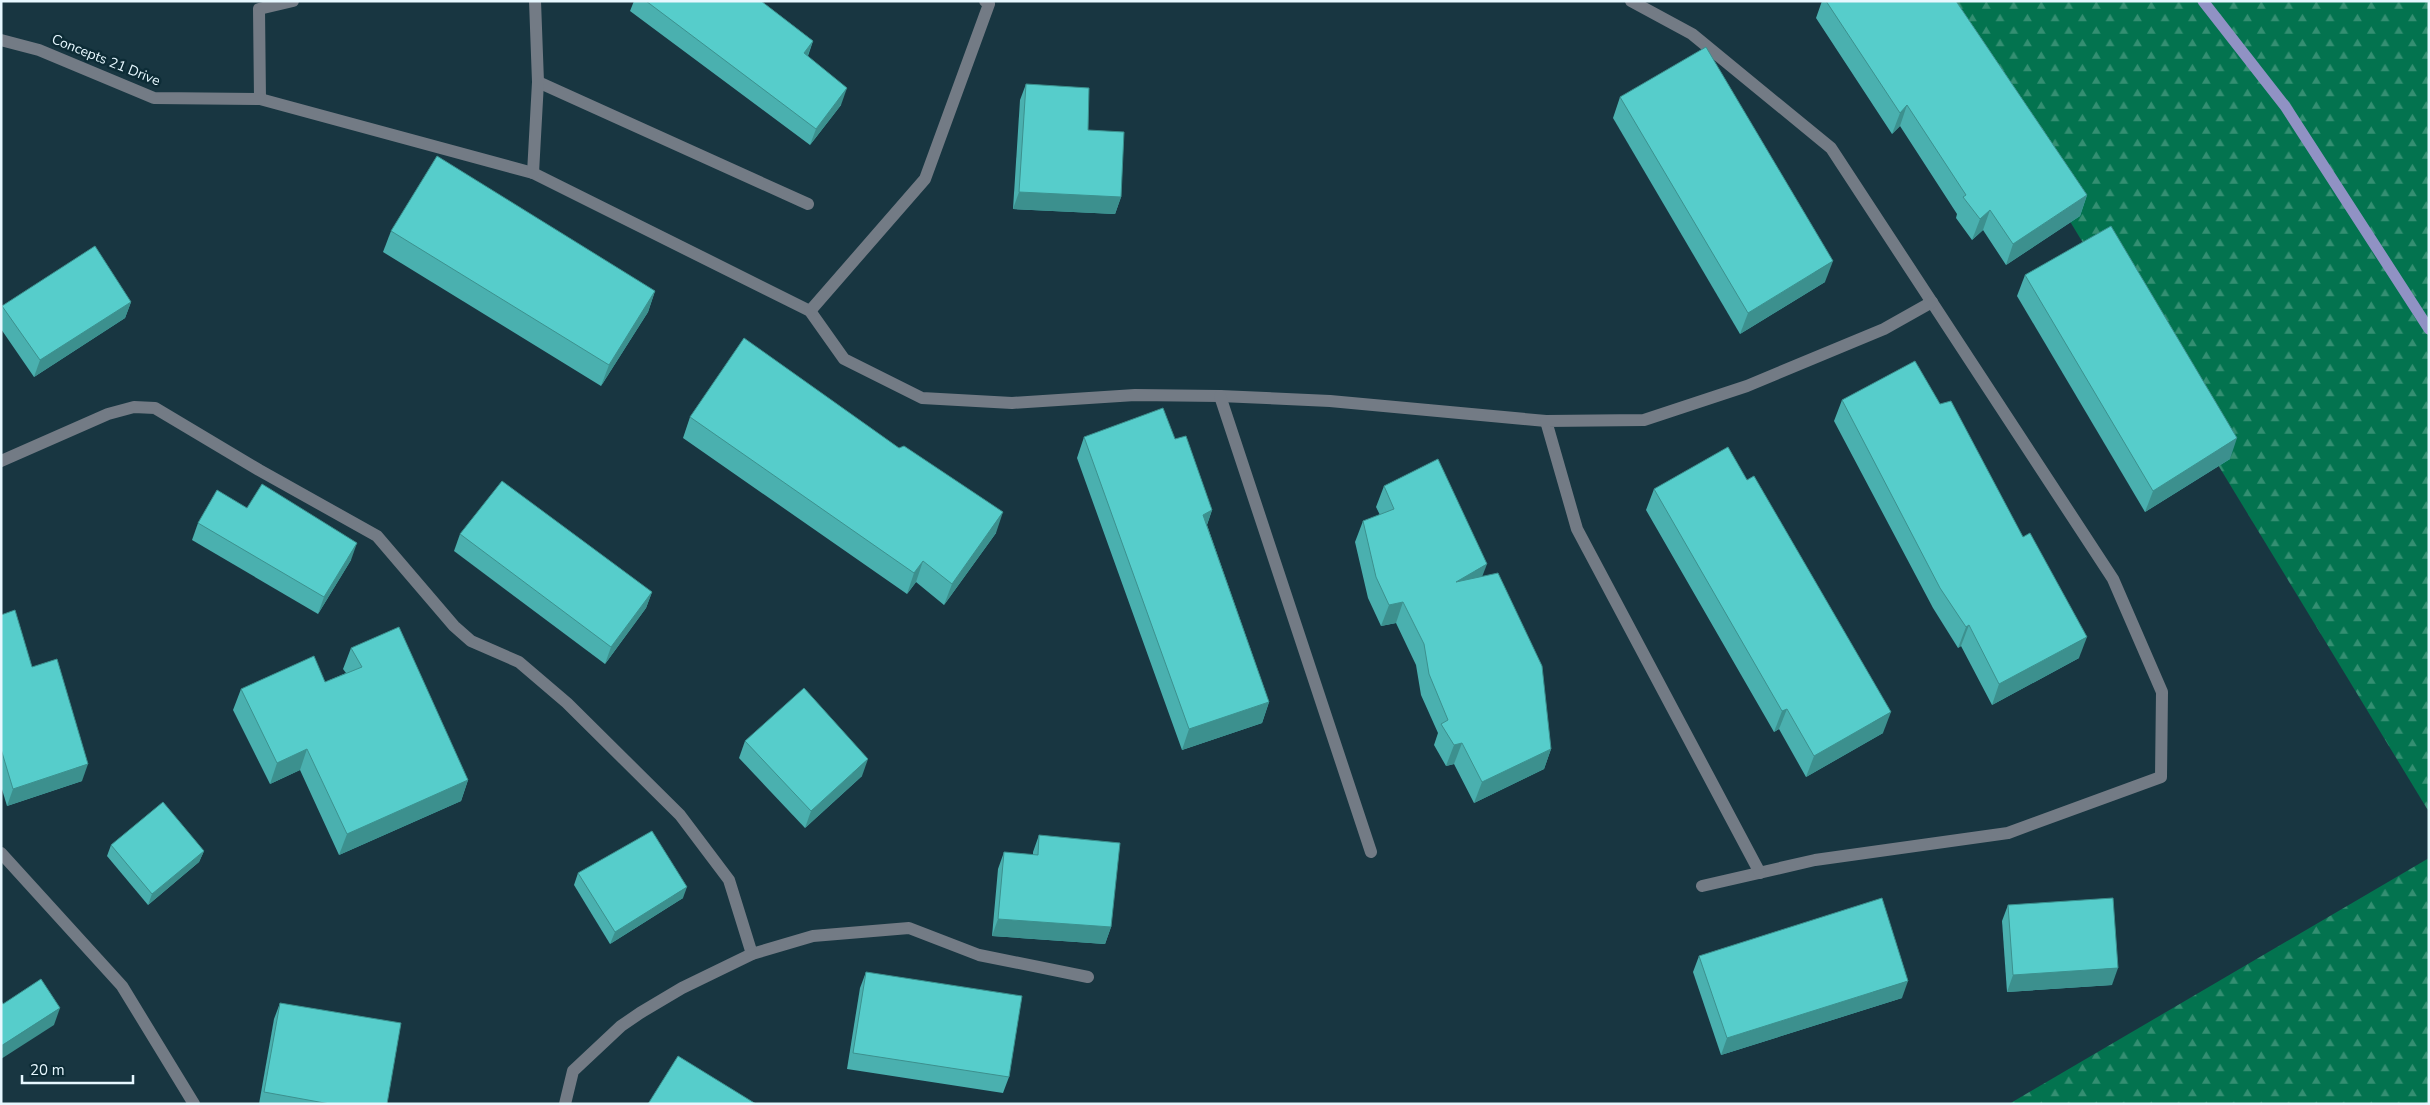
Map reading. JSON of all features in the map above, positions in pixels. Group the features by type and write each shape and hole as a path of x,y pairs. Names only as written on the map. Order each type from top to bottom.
{"street":[{"path":"260,99 259,9 293,1"},
{"path":"533,173 538,82 535,1"},
{"path":"985,1 989,4 925,179 810,311 844,359 922,398 1012,403 1134,396 1220,396 1330,401 1546,421 1644,420 1747,386 1884,329 1932,302"},
{"path":"1631,1 1692,34 1831,148 2113,579 2162,692 2161,777 2008,833 1815,860 1702,886"},
{"name":"Concepts 21 Drive","path":"1,40 39,50 154,98 260,99 533,173 810,311"},
{"path":"538,82 808,204"},
{"path":"1220,396 1371,852"},
{"path":"1,461 108,414 134,407 156,408 259,470 377,536 454,626 471,642 519,662 567,703 680,815 729,880 752,954"},
{"path":"1546,421 1577,529 1760,873"},
{"path":"1,853 122,986 194,1104"},
{"path":"565,1104 574,1071 621,1026 682,988 752,954 812,936 909,928 979,955 1088,977"}],"green space":[{"path":"1936,1 2429,1 2429,812"},
{"path":"2429,858 2429,1104 2009,1104"}],"building":[{"path":"646,1 761,1 813,41 804,53 847,88 816,129"},
{"path":"1826,1 1956,1 2087,195 2013,244 1990,210 1980,219 1963,197 1966,195 1907,105 1900,113"},
{"path":"1706,47 1833,261 1748,313 1620,97"},
{"path":"1026,84 1089,88 1088,130 1124,132 1121,197 1019,192"},
{"path":"437,156 655,291 609,365 391,231"},
{"path":"2111,226 2237,438 2153,491 2025,275"},
{"path":"95,246 131,302 40,360 2,306"},
{"path":"744,338 899,448 904,446 1003,512 952,584 923,561 914,573 690,417"},
{"path":"1915,361 1940,404 1951,401 2023,537 2030,533 2087,637 1999,684 1969,625 1966,627 1940,588 1842,400"},
{"path":"1163,408 1175,439 1186,436 1212,510 1203,515 1269,702 1189,729 1084,437"},
{"path":"1728,447 1747,480 1754,476 1891,712 1814,756 1787,709 1782,711 1654,489"},
{"path":"1438,459 1487,564 1456,582 1498,573 1542,666 1551,749 1482,782 1462,743 1454,745 1441,724 1448,720 1429,674 1424,644 1403,602 1389,605 1376,577 1363,521 1394,509 1384,486"},
{"path":"502,481 652,592 611,647 460,534"},
{"path":"262,484 357,543 324,597 198,523 217,490 247,508"},
{"path":"15,610 32,667 57,659 88,764 13,789 1,749 1,615"},
{"path":"399,627 468,780 347,834 307,749 277,763 241,689 314,656 325,682 362,667 351,648"},
{"path":"804,688 868,759 811,811 745,741"},
{"path":"163,802 204,851 152,894 111,845"},
{"path":"652,831 687,887 615,932 578,873"},
{"path":"1039,835 1120,843 1111,927 998,919 1004,852 1038,855"},
{"path":"1882,898 1908,981 1727,1038 1699,956"},
{"path":"2113,898 2118,968 2013,975 2008,905"},
{"path":"866,972 1022,996 1009,1077 853,1053"},
{"path":"41,979 60,1008 1,1046 1,1001 3,1004"},
{"path":"280,1003 401,1023 387,1104 330,1104 264,1092"},
{"path":"678,1056 756,1104 648,1104"}],"waterway":[{"path":"2203,1 2285,106 2429,329"}]}
